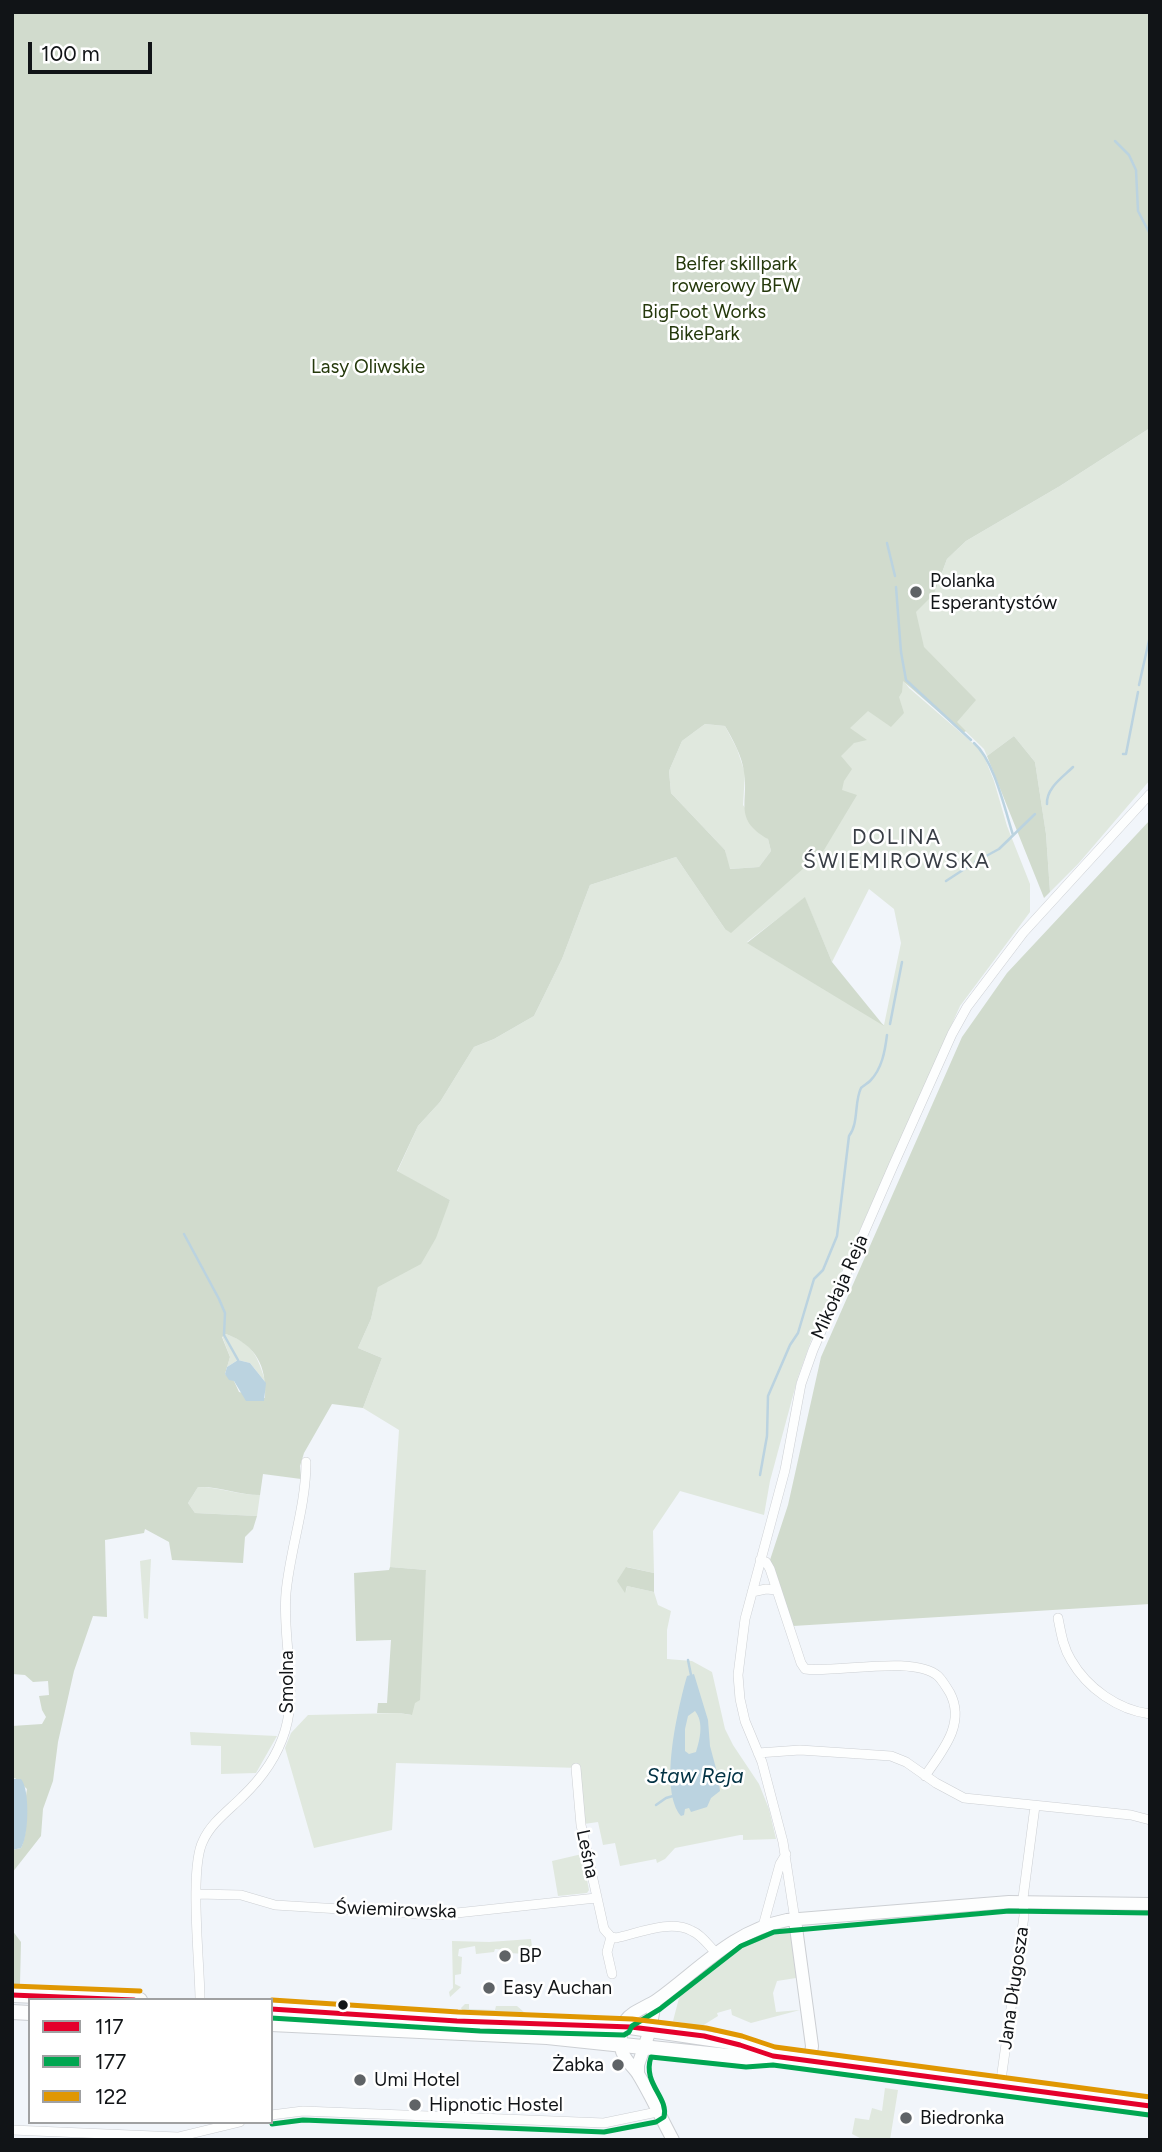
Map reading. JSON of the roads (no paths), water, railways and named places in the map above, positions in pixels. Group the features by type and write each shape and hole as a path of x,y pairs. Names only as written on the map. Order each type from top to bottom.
{"main road":[{"path":"12,1994 97,1998"},
{"path":"273,2009 481,2022 623,2026 749,2046 773,2056"},
{"path":"273,2024 526,2036 747,2057 773,2056 1150,2106"}],"street":[{"name":"Mikołaja Reja","path":"810,2061 812,2046 786,1854 758,1753 742,1709 738,1675 742,1635 785,1470 801,1384 813,1350 953,1034 984,983 1023,933 1150,794"},
{"name":"Smolna","path":"200,1998 197,1894 202,1841 212,1826 262,1776 276,1753 286,1727 289,1707 285,1596 304,1500 306,1462"},
{"path":"760,1560 766,1562 770,1569 805,1669 905,1666 937,1675 950,1692 956,1714 954,1728 947,1744 925,1776"},
{"path":"752,1592 776,1590"},
{"path":"1058,1618 1063,1642 1071,1660 1094,1687 1130,1710 1150,1714"},
{"path":"758,1753 800,1750 891,1756 906,1762 964,1798 1131,1815 1150,1820"},
{"name":"Leśna","path":"576,1768 581,1825 596,1898 604,1929 611,1937 607,1952 612,1973"},
{"name":"Jana Długosza","path":"1000,2087 1024,1916 1023,1902 1035,1806"},
{"path":"764,1926 780,1864 786,1854"},
{"name":"Świemirowska","path":"197,1894 241,1895 275,1906 441,1916 596,1898"},
{"path":"673,2140 638,2074 622,2053 623,2026 625,2020 655,2002 737,1938 764,1926 796,1920 933,1907 1023,1902 1150,1904"},
{"path":"611,1937 672,1926 684,1927 698,1934 716,1954"},
{"path":"638,2074 655,2002"},
{"path":"273,2115 303,2111 604,2123 657,2112"},
{"path":"12,2130 52,2127 127,2138 185,2136 232,2124"}],"water":[{"path":"238,1360 250,1363 266,1383 264,1401 246,1401 234,1381 229,1380 225,1374 227,1367"},
{"name":"Staw Reja","path":"694,1674 708,1720 710,1746 720,1791 711,1798 707,1807 691,1812 689,1808 685,1809 684,1815 681,1816 671,1789 670,1771 674,1732 687,1676","holes":["695,1711 698,1715 699,1742 696,1752 689,1754 685,1751 685,1729 688,1716"]},
{"path":"12,1779 21,1779 24,1784 27,1813 24,1842 21,1848 12,1850"}],"waterway":[{"path":"1115,141 1129,155 1136,170 1138,211 1150,234"},
{"path":"887,543 895,576"},
{"path":"896,587 906,680 971,740"},
{"path":"1139,685 1150,636"},
{"path":"1123,754 1126,754 1138,692"},
{"path":"974,743 993,773 1013,835"},
{"path":"1047,804 1052,788 1073,767"},
{"path":"975,862 999,849 1035,814"},
{"path":"946,881 969,866"},
{"path":"890,1024 902,962"},
{"path":"760,1475 767,1436 768,1396 798,1333 814,1279 823,1270 837,1236 849,1136 854,1125 859,1094 880,1065 887,1035"},
{"path":"184,1234 219,1299 225,1313 224,1335 238,1360"},
{"path":"688,1660 691,1675"},
{"path":"656,1805 673,1796"}],"place":[{"name":"Polanka Esperantystów","path":"916,592"},
{"name":"BP","path":"505,1956"},
{"name":"Easy Auchan","path":"489,1988"},
{"name":"Żabka","path":"618,2065"},
{"name":"Umi Hotel","path":"360,2080"},
{"name":"Hipnotic Hostel","path":"415,2105"},
{"name":"Biedronka","path":"906,2118"}],"district":[{"name":"DOLINA ŚWIEMIROWSKA","path":"897,850"}],"park label":[{"name":"Belfer skillpark rowerowy BFW","path":"736,275"},
{"name":"BigFoot Works BikePark","path":"704,323"},
{"name":"Lasy Oliwskie","path":"368,367"}]}
